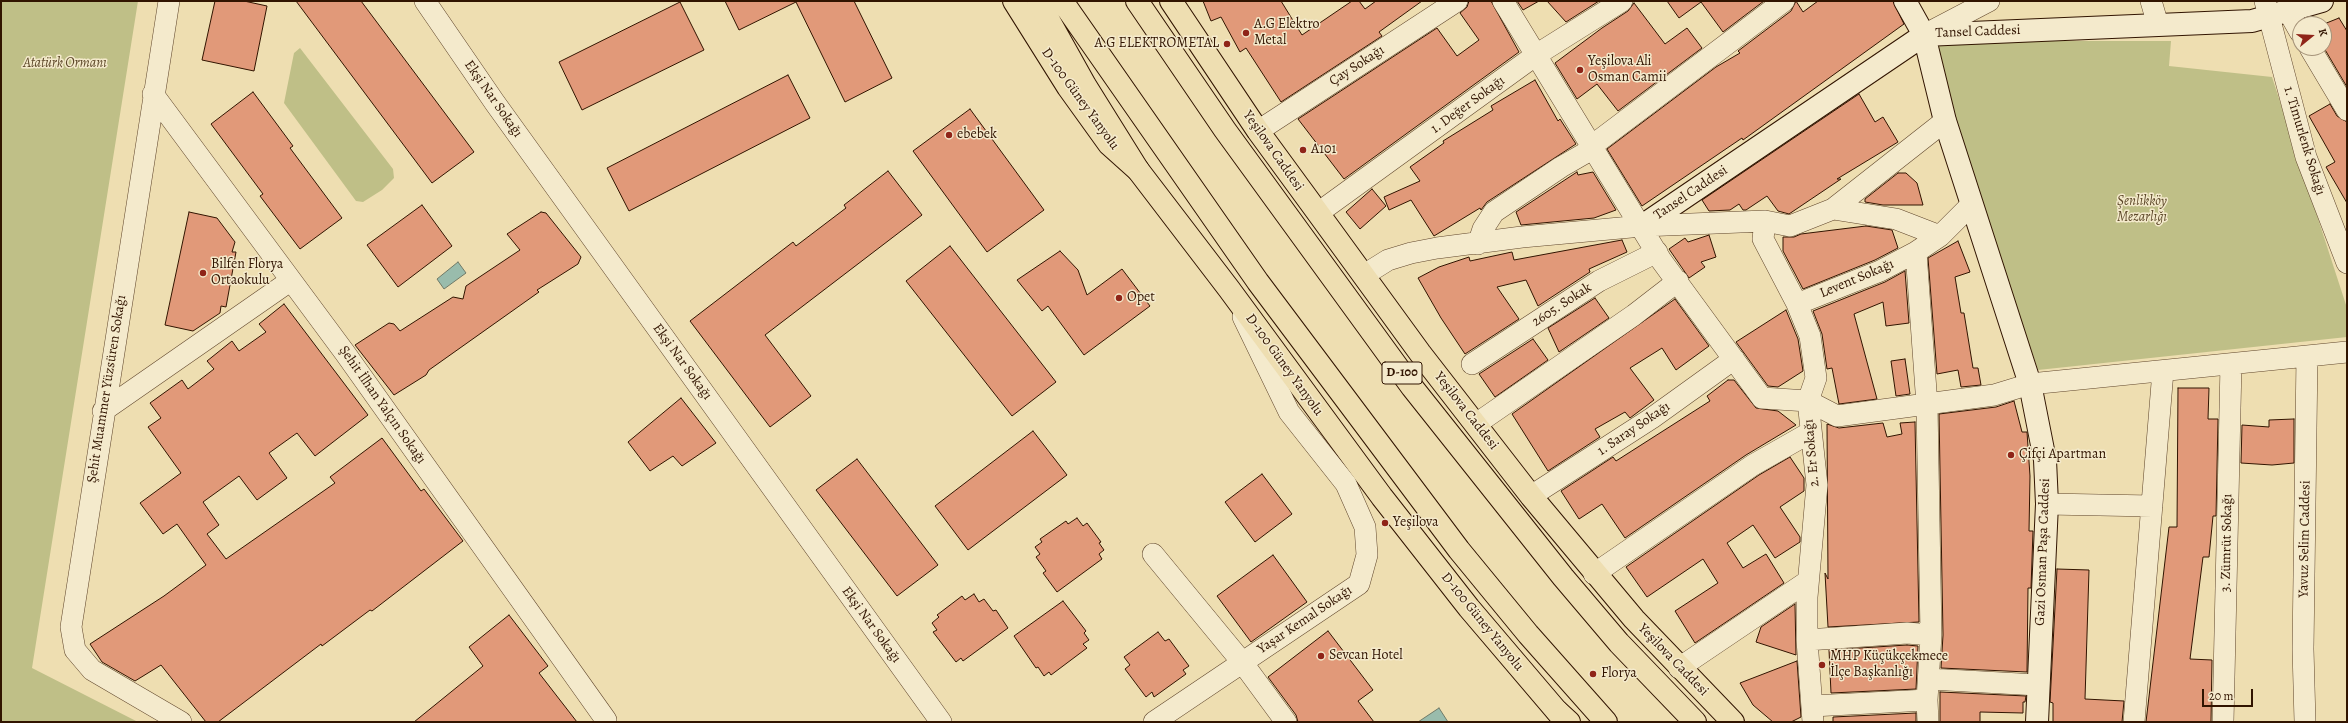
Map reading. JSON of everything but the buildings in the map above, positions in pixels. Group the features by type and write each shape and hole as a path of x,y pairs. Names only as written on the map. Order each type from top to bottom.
{"main road":[{"name":"D-100 Güney Yanyolu","path":"1014,1 1068,87 1109,144 1138,170 1387,503 1469,608 1564,718"},
{"path":"1038,1 1085,85 1138,170"},
{"path":"1062,1 1258,282 1459,550 1528,634 1606,722"},
{"name":"D-100","path":"1137,1 1225,130 1412,387 1568,583 1619,643 1694,722"},
{"name":"Yeşilova Caddesi","path":"1171,1 1258,131 1420,353 1531,496 1594,574 1679,668 1733,722"}],"street":[{"name":"Şehit Muammer Yüzsüren Sokağı","path":"169,1 103,411 71,627 75,650 92,670 181,722"},
{"name":"Ekşi Nar Sokağı","path":"425,1 495,103 941,722"},
{"name":"Çay Sokağı","path":"1258,131 1457,1"},
{"path":"1503,1 1657,252 1762,398 1808,401 1837,416 1994,395 2030,384 2347,352"},
{"path":"1478,244 1483,229 1494,212 1593,147 1784,1"},
{"path":"1905,1 1924,35 1989,1"},
{"path":"2151,1 2158,25"},
{"name":"Tansel Caddesi","path":"1642,226 1924,35 2252,22 2273,10 2322,1"},
{"name":"1. Değer Sokağı","path":"1318,213 1536,55 1613,4"},
{"path":"2273,10 2292,25"},
{"name":"1. Timurlenk Sokağı","path":"2273,10 2306,157 2347,263"},
{"name":"Gazi Osman Paşa Caddesi","path":"1924,35 1945,121 2030,384 2045,460 2047,504 2037,722"},
{"path":"2315,56 2347,110"},
{"name":"Şehit İlhan Yalçın Sokağı","path":"153,94 344,353 606,720"},
{"path":"1364,275 1388,260 1411,253 1522,237 1642,226 1765,221 1790,226 1833,209 1945,121"},
{"name":"Levent Sokağı","path":"1797,304 1880,270 1916,252 1940,236 1971,205"},
{"path":"1833,209 1896,219 1940,236"},
{"name":"2. Er Sokağı","path":"1765,221 1763,239 1797,304 1810,336 1816,378 1808,401 1810,432 1817,485 1808,581 1807,640 1812,714"},
{"name":"2605. Sokak","path":"1472,364 1599,281 1657,252"},
{"path":"1916,252 1927,405 1932,635 1928,690 1928,722"},
{"path":"103,411 290,280"},
{"path":"1476,424 1634,315 1678,281"},
{"name":"Yaşar Kemal Sokağı","path":"1154,722 1359,584 1367,556 1365,527 1346,484 1289,412 1229,290"},
{"name":"Yavuz Selim Caddesi","path":"2305,722 2303,649 2307,356"},
{"name":"1. Saray Sokağı","path":"1531,496 1652,418 1734,359"},
{"name":"3. Zümrüt Sokağı","path":"2223,722 2231,364"},
{"path":"2134,722 2163,371"},
{"path":"1594,574 1753,465 1810,432"},
{"path":"2047,504 2152,506"},
{"path":"1153,554 1242,662 1286,722"},
{"path":"1679,668 1808,581"},
{"path":"1807,640 1907,633 1932,635"},
{"path":"1812,714 1897,703 1928,690 2038,685"}],"green space":[{"name":"Atatürk Ormanı","path":"1,1 138,1 32,668 138,722 1,722"},
{"name":"Şenlikköy Mezarlığı","path":"1927,41 2171,41 2169,66 2272,77 2347,308 2347,337 2038,370"},
{"path":"300,48 393,169 394,178 382,190 363,202 356,201 284,103 294,53"}],"shaded area":[{"path":"458,262 466,273 444,289 437,279"},
{"path":"1439,708 1448,722 1418,722"}],"place":[{"name":"A.G Elektro Metal","path":"1246,33"},
{"name":"A.G ELEKTROMETAL","path":"1227,44"},
{"name":"Yeşilova Ali Osman Camii","path":"1580,70"},
{"name":"ebebek","path":"949,135"},
{"name":"A101","path":"1303,150"},
{"name":"Bilfen Florya Ortaokulu","path":"203,273"},
{"name":"Opet","path":"1119,298"},
{"name":"Çifçi Apartman","path":"2011,455"},
{"name":"Yeşilova","path":"1385,523"},
{"name":"Sevcan Hotel","path":"1321,656"},
{"name":"MHP Küçükçekmece İlçe Başkanlığı","path":"1822,665"},
{"name":"Florya","path":"1593,674"}]}
